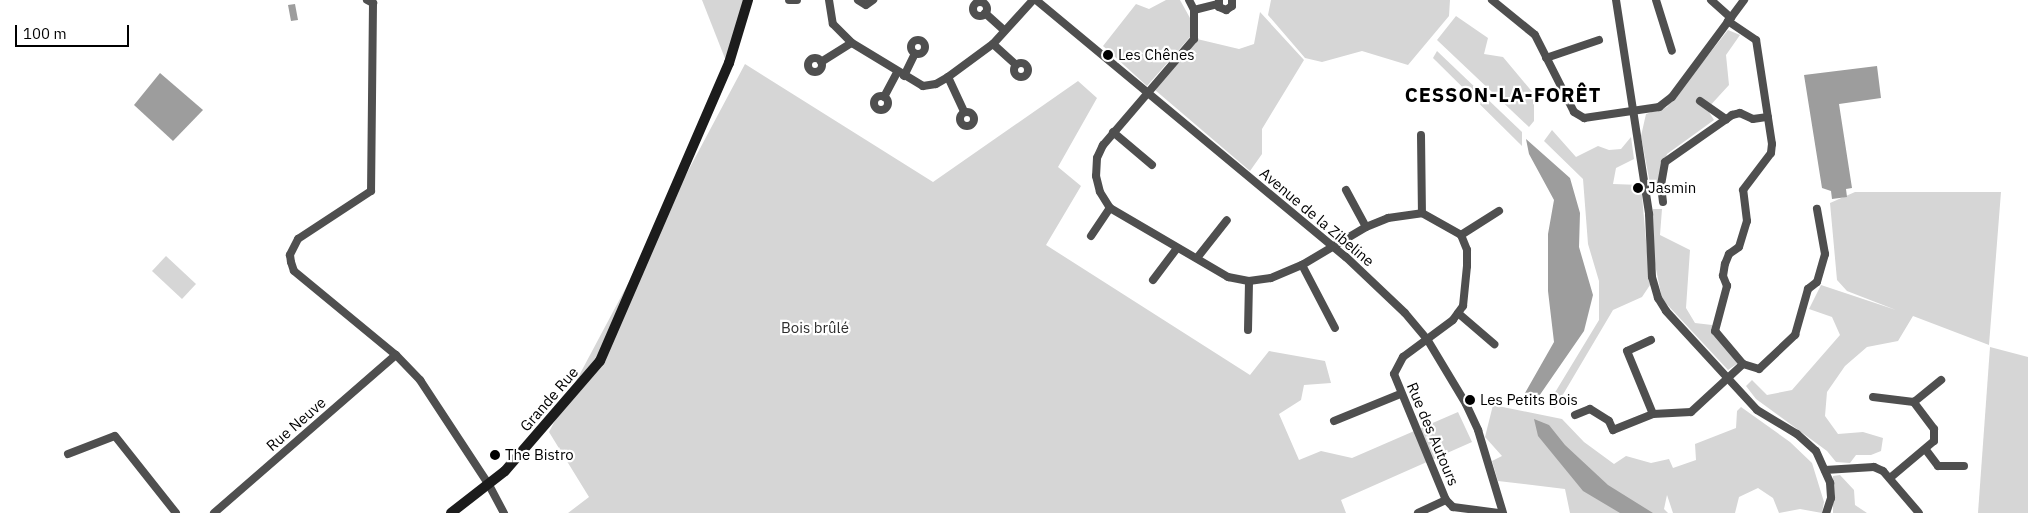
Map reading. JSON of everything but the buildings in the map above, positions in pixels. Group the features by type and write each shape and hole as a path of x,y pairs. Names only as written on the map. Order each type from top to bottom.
{"main road":[{"name":"Grande Rue","path":"451,513 489,485 554,418 600,361 729,63 748,0"}],"street":[{"path":"367,0 373,3 371,191 298,239 290,255 294,271 396,355 420,380 489,485 504,513"},
{"path":"789,0 797,0"},
{"path":"836,0 828,0 833,24 852,43 922,86 936,84 948,77 993,44 1004,30 1035,0"},
{"path":"858,0 866,5 873,0"},
{"name":"Avenue de la Zibeline","path":"1035,0 1332,246 1375,284 1427,339 1478,430 1503,513"},
{"path":"1189,0 1194,10 1194,39 1113,132 1097,158 1096,176 1100,192 1110,208 1228,276 1249,282 1271,278 1302,265 1366,226 1388,218 1422,213 1461,235 1467,266 1463,306 1458,313 1494,344"},
{"path":"1194,10 1218,2 1228,9 1232,0"},
{"path":"1492,0 1534,34 1574,112 1581,117 1659,107 1672,98 1744,0"},
{"path":"1616,0 1649,214 1652,278 1658,298 1666,311 1757,410 1809,443 1826,470 1830,498 1826,513"},
{"path":"1656,0 1672,52"},
{"path":"1711,0 1729,19 1756,40 1772,149 1743,190 1747,221 1739,247 1729,254 1722,276 1727,286 1715,331 1743,364 1759,369 1795,335 1808,289 1816,282 1825,254 1817,208"},
{"path":"985,13 1004,30"},
{"path":"1546,58 1599,40"},
{"path":"822,62 852,43"},
{"path":"993,44 1016,65"},
{"path":"884,97 915,53"},
{"path":"948,77 964,112"},
{"path":"1700,101 1726,119"},
{"path":"1663,202 1661,185 1665,162 1726,119 1740,113 1753,119 1768,117"},
{"path":"1113,132 1152,165"},
{"path":"1421,135 1422,213"},
{"path":"1346,190 1366,226"},
{"path":"1091,236 1110,208"},
{"path":"1461,235 1499,211"},
{"path":"1197,258 1227,220"},
{"path":"1153,280 1177,248"},
{"path":"1302,265 1335,328"},
{"path":"1248,330 1249,282"},
{"name":"Rue des Autours","path":"1458,313 1397,363 1394,374 1400,394 1446,500 1453,507 1499,513"},
{"path":"1651,340 1627,351 1653,414"},
{"name":"Rue Neuve","path":"214,513 396,355"},
{"path":"1575,415 1590,409 1609,421 1613,430 1653,414 1691,412 1743,364"},
{"path":"1873,397 1914,402 1941,380"},
{"path":"1334,421 1400,394"},
{"path":"1890,478 1926,450 1934,441 1934,429 1914,402"},
{"path":"68,454 115,436 176,513"},
{"path":"1926,450 1938,466 1964,466"},
{"path":"1826,470 1874,467 1890,478 1919,513"},
{"path":"1418,513 1446,500"}],"green space":[{"path":"702,0 747,0 726,61"},
{"path":"1166,0 1180,0 1190,18 1190,37 1147,86 1103,46 1136,4 1149,9"},
{"path":"1271,0 1450,0 1449,16 1408,65 1362,51 1322,62 1305,58 1268,15"},
{"path":"1260,12 1304,60 1262,129 1262,154 1250,171 1155,90 1197,39 1239,49 1254,44"},
{"path":"1456,16 1488,38 1484,54 1503,57 1534,94 1534,121 1529,127 1437,40"},
{"path":"1728,30 1740,35 1726,55 1729,85 1707,109 1714,120 1667,154 1657,188 1651,189 1641,136 1646,114 1667,107"},
{"path":"1437,51 1522,132 1522,146 1433,58"},
{"name":"Bois brûlé","path":"745,64 933,182 1078,81 1097,98 1058,167 1081,186 1046,245 1250,375 1269,351 1325,361 1331,383 1304,385 1301,400 1279,414 1299,460 1321,451 1352,458 1458,412 1472,442 1341,500 1346,513 568,513 589,497 549,432"},
{"path":"1552,130 1576,157 1598,146 1609,150 1621,149 1631,137 1634,159 1616,168 1613,184 1641,185 1650,285 1642,297 1613,310 1555,408 1548,404 1599,320 1599,281 1588,244 1583,179 1544,141"},
{"path":"1855,192 2001,192 1989,345 1913,316 1898,341 1867,347 1845,366 1827,392 1825,416 1838,434 1863,432 1883,438 1881,451 1871,455 1856,455 1850,463 1836,462 1827,451 1756,399 1746,386 1752,380 1767,395 1792,390 1840,335 1832,317 1809,309 1821,285 1896,310 1847,291 1837,280 1830,203"},
{"path":"1653,209 1662,209 1660,235 1690,250 1686,308 1695,323 1712,325 1738,363 1728,370 1662,299 1654,259"},
{"path":"166,256 196,284 182,299 152,271"},
{"path":"1990,347 2028,357 2028,513 1978,513"},
{"path":"1493,405 1562,419 1584,442 1614,464 1626,456 1651,463 1669,459 1673,468 1696,460 1695,444 1736,428 1737,411 1741,407 1790,442 1812,463 1824,502 1822,513 1800,509 1779,513 1773,498 1758,488 1739,497 1735,513 1673,513 1667,495 1664,509 1668,513 1570,513 1565,489 1498,481 1492,461 1502,456 1485,437"},
{"path":"1840,475 1854,490 1855,505 1867,513 1833,513 1833,476"}],"shaded area":[{"path":"295,4 298,20 291,21 288,5"},
{"path":"1877,66 1881,98 1839,104 1852,188 1846,189 1847,197 1832,199 1831,191 1822,188 1804,75"},
{"path":"160,73 203,110 173,141 134,105"},
{"path":"1526,139 1570,178 1580,213 1579,247 1593,295 1584,331 1537,399 1525,393 1554,342 1548,291 1548,234 1554,200 1529,154"},
{"path":"1534,419 1549,425 1565,445 1608,485 1653,513 1620,513 1583,491 1538,436"}],"place":[{"name":"Les Chênes","path":"1108,55"},
{"name":"Jasmin","path":"1638,188"},
{"name":"Les Petits Bois","path":"1470,400"},
{"name":"The Bistro","path":"495,455"}],"district":[{"name":"CESSON-LA-FORÊT","path":"1503,94"}]}
